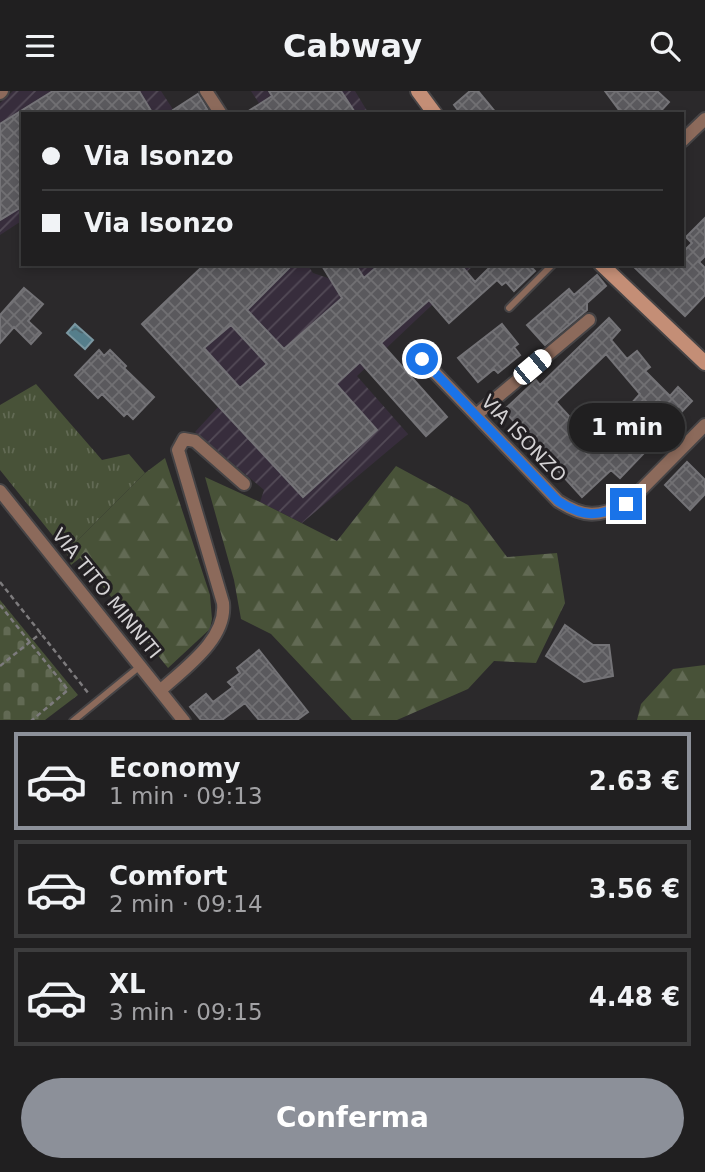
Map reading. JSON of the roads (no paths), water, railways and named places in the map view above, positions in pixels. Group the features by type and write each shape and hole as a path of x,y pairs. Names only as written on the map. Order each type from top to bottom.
{"street":[{"path":"206,91 220,112"},
{"path":"424,93 434,112"},
{"path":"684,139 705,119"},
{"path":"603,266 705,363"},
{"path":"476,415 589,320"},
{"name":"VIA ISONZO","path":"422,359 558,501 574,511 592,515 626,504 705,425"},
{"path":"161,690 216,637 224,614 178,450 180,444 184,439 195,441 244,484"},
{"name":"VIA TITO MINNITI","path":"0,491 184,720"}],"lane":[{"path":"509,308 551,266"},
{"path":"73,720 141,666"}],"water":[{"path":"75,324 93,340 85,349 67,333"}]}
